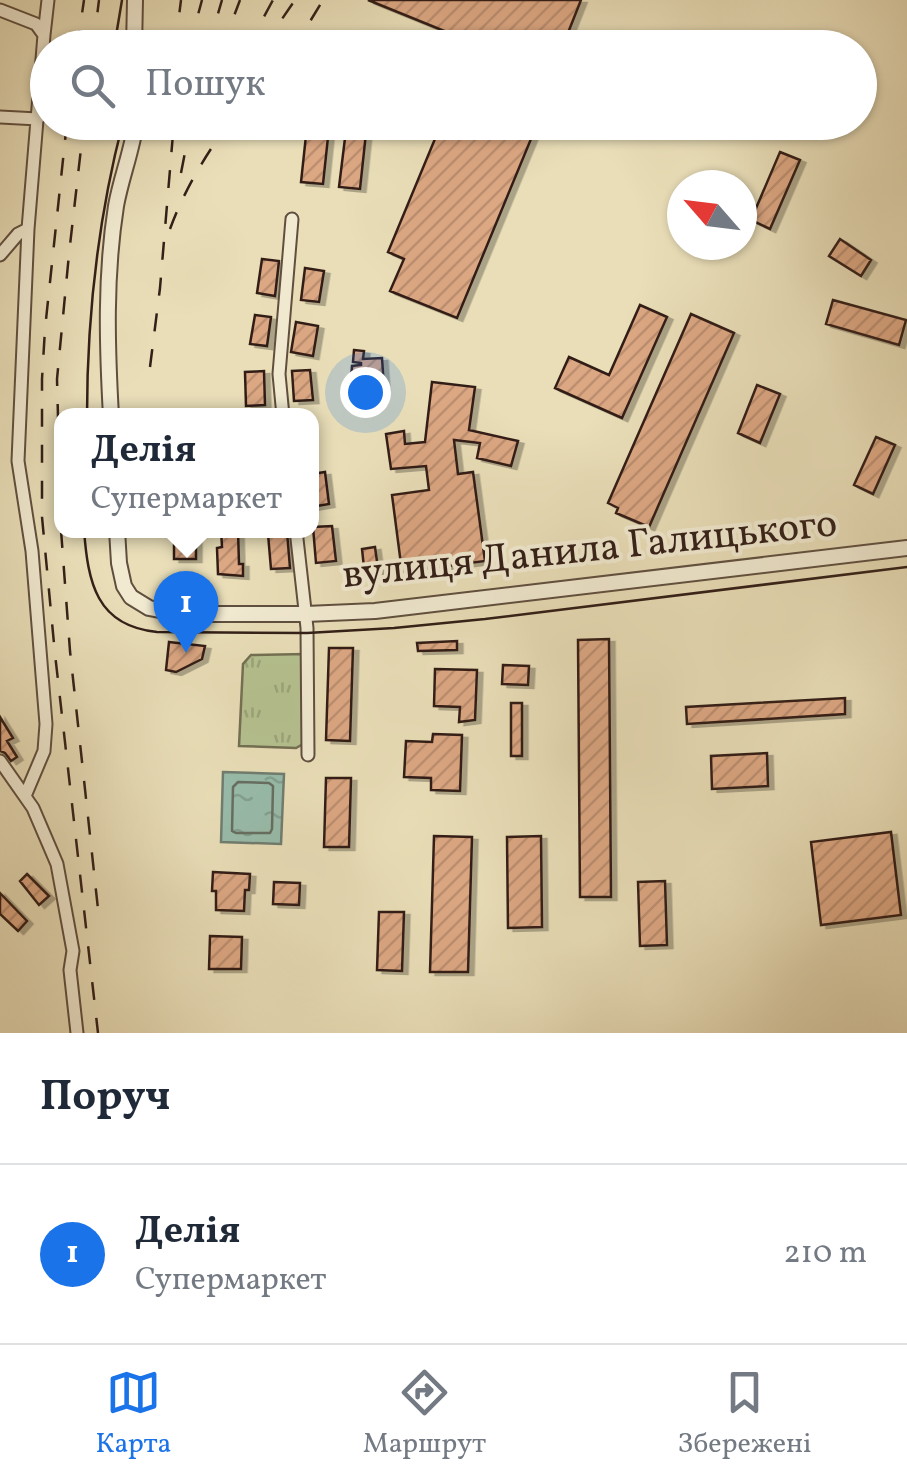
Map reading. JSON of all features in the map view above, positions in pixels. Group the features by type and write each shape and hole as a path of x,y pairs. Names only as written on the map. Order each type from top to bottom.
{"street":[{"path":"45,30 48,0"},
{"path":"134,30 135,0"},
{"path":"0,10 36,24 40,30"},
{"path":"0,116 30,118"},
{"path":"25,796 44,752 46,724 32,550 18,460 28,228 36,140"},
{"path":"111,408 106,330 108,278 117,200 132,140"},
{"path":"282,408 279,374 292,219"},
{"path":"0,255 28,228"},
{"name":"вулиця Данила Галицького","path":"118,538 120,572 131,597 156,610 180,614 375,611 907,548"},
{"path":"297,538 306,614 308,755"},
{"path":"0,760 33,808 56,864 73,951 70,970 74,1030"}],"green space":[{"path":"305,654 303,744 296,748 239,746 243,664 251,655"}],"water":[{"path":"223,772 284,774 281,844 221,842"}],"building":[{"path":"368,0 581,0 569,30 442,30"},
{"path":"306,140 328,140 323,184 301,182"},
{"path":"345,140 365,140 360,189 339,187"},
{"path":"435,140 531,140 457,318 390,291 404,259 388,252"},
{"path":"780,152 800,160 770,229 757,223 757,206"},
{"path":"840,239 871,260 861,276 829,256"},
{"path":"262,259 279,261 275,296 257,293"},
{"path":"305,268 324,271 319,302 301,300"},
{"path":"833,300 906,320 899,345 826,324"},
{"path":"640,305 667,317 622,418 555,388 569,357 609,375"},
{"path":"691,314 734,333 649,527 616,513 618,508 608,503"},
{"path":"255,315 271,317 267,346 250,344"},
{"path":"296,322 318,326 313,356 291,352"},
{"path":"354,350 364,351 363,359 382,358 384,387 371,387 370,382 351,379 352,366 361,365 353,362"},
{"path":"310,370 313,400 294,401 292,371"},
{"path":"264,371 265,405 246,406 245,372"},
{"path":"432,382 475,387 469,430 518,441 511,466 477,458 480,443 454,440 458,474 473,472 485,561 402,572 392,495 429,490 426,466 391,469 386,434 404,431 405,444 425,442"},
{"path":"757,385 780,394 760,443 738,433"},
{"path":"876,437 895,445 873,494 854,485"},
{"path":"325,472 329,504 319,506 319,473"},
{"path":"332,526 336,561 316,563 314,538 319,538 319,527"},
{"path":"174,538 196,538 196,559 174,559"},
{"path":"221,538 238,538 243,576 218,574 217,548 222,547"},
{"path":"268,538 288,538 290,568 271,569"},
{"path":"375,547 379,576 365,577 362,549"},
{"path":"609,639 611,897 580,897 578,640"},
{"path":"457,641 457,650 418,651 417,643"},
{"path":"169,642 205,646 202,659 176,672 166,670"},
{"path":"329,648 353,648 350,741 326,740"},
{"path":"503,665 529,666 528,685 502,684"},
{"path":"435,669 477,670 475,720 459,722 460,707 434,706"},
{"path":"845,698 845,714 687,724 686,707"},
{"path":"511,703 522,703 522,756 511,756"},
{"path":"0,717 13,738 7,741 17,757 11,761 0,751"},
{"path":"433,734 462,735 460,791 431,790 431,778 404,777 406,741 432,742"},
{"path":"767,753 768,786 712,789 711,756"},
{"path":"326,778 351,778 349,847 324,847"},
{"path":"891,832 901,915 821,925 811,842"},
{"path":"434,836 472,837 468,972 430,972"},
{"path":"541,836 542,927 508,928 507,837"},
{"path":"213,872 250,874 244,911 216,910"},
{"path":"27,874 49,896 39,905 20,881"},
{"path":"665,881 667,945 640,946 638,882"},
{"path":"274,882 300,883 299,905 273,904"},
{"path":"0,893 27,921 18,931 0,914"},
{"path":"379,912 404,912 402,971 377,970"},
{"path":"210,936 242,937 241,969 209,969"}],"tram line":[{"path":"117,30 122,0"},
{"path":"87,408 96,268 119,140"},
{"path":"85,538 93,584 108,611 120,621 157,632 307,633 394,628 907,567"}],"railway":[{"path":"80,30 84,0"},
{"path":"95,30 99,0"},
{"path":"177,30 181,0"},
{"path":"194,30 202,0"},
{"path":"213,30 222,0"},
{"path":"229,30 240,0"},
{"path":"257,30 273,0"},
{"path":"274,30 295,0"},
{"path":"304,30 323,0"},
{"path":"65,140 45,329 42,517 98,1033"},
{"path":"58,408 57,379 82,140"},
{"path":"150,367 172,140"},
{"path":"181,173 187,140"},
{"path":"170,229 217,140"},
{"path":"62,538 98,909"}],"place":[{"name":"Делія","path":"186,653"}]}
